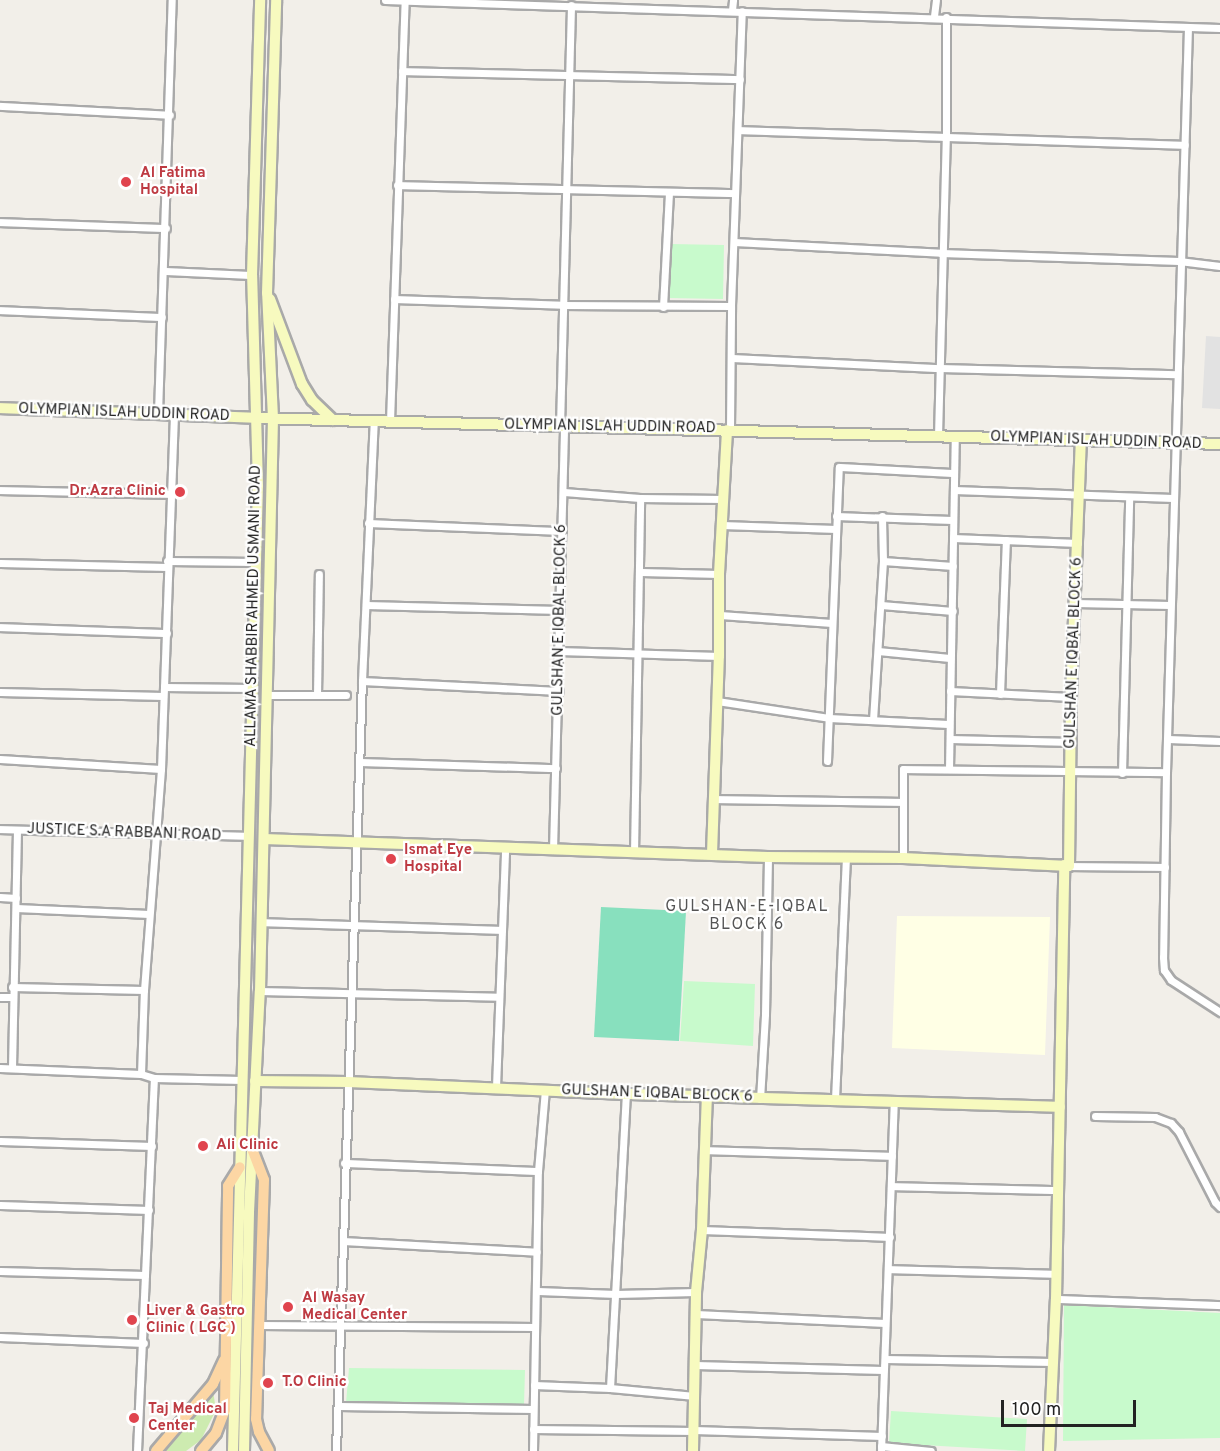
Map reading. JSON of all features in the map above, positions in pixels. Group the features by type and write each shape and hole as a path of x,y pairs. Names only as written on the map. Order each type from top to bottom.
{"main road":[{"path":"251,1146 264,1180 256,1419 269,1451"},
{"path":"201,1451 216,1433 225,1410 228,1186 240,1167"},
{"path":"156,1451 213,1384 226,1354"}],"street":[{"path":"158,413 170,115 172,0"},
{"name":"ALLAMA SHABBIR AHMED USMANI ROAD","path":"244,1212 240,1167 258,486 252,275 260,0"},
{"name":"ALLAMA SHABBIR AHMED USMANI ROAD","path":"244,1212 251,1146 260,991 273,418 267,293 276,0"},
{"path":"385,0 556,2 571,5 934,16 1220,28"},
{"path":"732,10 733,0"},
{"path":"934,16 936,0"},
{"path":"390,421 402,71 400,1"},
{"name":"GULSHAN E IQBAL BLOCK 6","path":"553,850 564,492 562,305 571,5"},
{"path":"712,854 720,656 719,574 732,358 731,306 742,11"},
{"path":"938,436 941,254 946,137 946,17"},
{"path":"1188,27 1170,605 1164,970 1171,980 1220,1012"},
{"path":"402,71 740,79"},
{"path":"0,106 170,115"},
{"path":"739,130 1185,145"},
{"path":"397,185 735,193"},
{"path":"663,307 669,192"},
{"path":"0,222 166,228"},
{"path":"734,242 941,254 1179,261 1220,266"},
{"path":"164,272 252,275"},
{"path":"267,293 277,312 287,349 302,384 312,400 333,420"},
{"path":"394,299 562,305 731,306"},
{"path":"0,310 162,317"},
{"path":"732,358 940,368 1177,374"},
{"name":"OLYMPIAN ISLAH UDDIN ROAD","path":"0,408 256,418 1220,444"},
{"path":"141,1074 144,990 160,770 167,633 167,564 174,415"},
{"path":"336,1451 344,1163 368,523 374,421"},
{"path":"949,769 948,724 953,611 952,520 955,436"},
{"name":"GULSHAN E IQBAL BLOCK 6","path":"1049,1447 1057,1274 1072,742 1071,697 1081,440"},
{"path":"827,761 839,467 953,473"},
{"path":"0,490 171,494"},
{"path":"954,490 1079,497 1173,498"},
{"path":"564,492 640,498 723,499"},
{"path":"1122,773 1129,497"},
{"path":"634,853 640,498"},
{"path":"836,516 952,520"},
{"path":"873,720 883,561 882,516"},
{"path":"368,523 562,531"},
{"path":"722,525 836,529"},
{"path":"953,538 1078,543"},
{"path":"1000,694 1006,540"},
{"path":"883,561 953,566"},
{"path":"0,562 167,564 256,562"},
{"path":"640,572 719,574"},
{"path":"317,695 319,574"},
{"path":"1075,603 1170,605"},
{"path":"366,605 560,610"},
{"path":"880,605 953,611"},
{"path":"720,615 832,622"},
{"path":"0,627 167,633"},
{"path":"559,651 720,656"},
{"path":"878,651 950,658"},
{"path":"362,681 559,691"},
{"path":"164,687 251,688"},
{"path":"950,691 1071,697"},
{"path":"0,692 163,696"},
{"path":"267,695 346,695"},
{"path":"717,700 830,717 948,724"},
{"path":"950,739 1072,742"},
{"path":"1168,739 1220,741"},
{"path":"0,759 160,770"},
{"path":"360,762 556,768"},
{"path":"903,858 903,769 1166,772"},
{"path":"714,799 902,802"},
{"name":"JUSTICE S.A RABBANI ROAD","path":"0,829 249,836"},
{"path":"12,1068 17,830"},
{"path":"264,838 634,853 846,859 903,858 1067,866 1166,867"},
{"path":"496,1087 504,848"},
{"path":"760,1099 765,1014 768,857"},
{"path":"836,1099 846,859"},
{"path":"0,897 16,898"},
{"path":"16,908 149,914"},
{"path":"261,922 500,930"},
{"path":"12,987 144,990"},
{"path":"260,991 498,997"},
{"path":"0,997 12,997"},
{"path":"0,1068 141,1074 154,1078 242,1080"},
{"path":"137,1451 144,1343 154,1078"},
{"name":"GULSHAN E IQBAL BLOCK 6","path":"255,1081 348,1082 760,1099 836,1099 1060,1107"},
{"path":"533,1451 535,1326 538,1291 538,1171 545,1090"},
{"path":"610,1388 626,1094"},
{"path":"693,1451 696,1292 702,1230 707,1096"},
{"path":"894,1101 881,1449 931,1451"},
{"path":"1095,1116 1155,1117 1171,1123 1220,1207"},
{"path":"0,1141 152,1146"},
{"path":"705,1150 892,1156"},
{"path":"344,1163 538,1171"},
{"path":"891,1186 1058,1190"},
{"path":"0,1205 149,1210"},
{"path":"233,1451 244,1212"},
{"path":"244,1212 244,1451"},
{"path":"702,1230 890,1237"},
{"path":"343,1241 537,1252"},
{"path":"888,1269 1057,1274"},
{"path":"0,1271 145,1275"},
{"path":"538,1291 616,1294 696,1292"},
{"path":"1056,1299 1220,1305"},
{"path":"696,1314 885,1323"},
{"path":"259,1325 339,1323 535,1326"},
{"path":"0,1337 144,1343"},
{"path":"885,1359 1053,1362"},
{"path":"695,1365 883,1370"},
{"path":"534,1385 610,1388 695,1396"},
{"path":"339,1406 533,1409"},
{"path":"532,1429 882,1436"}],"shaded area":[{"path":"1206,336 1220,337 1220,409 1202,408"},
{"path":"897,916 1050,917 1045,1055 892,1048"}],"green space":[{"path":"670,244 724,245 723,299 669,298"},
{"path":"601,907 686,911 679,1041 594,1037"},
{"path":"684,981 755,984 753,1046 680,1041"},
{"path":"1064,1305 1220,1313 1220,1438 1063,1441"},
{"path":"349,1368 525,1370 524,1405 346,1403"},
{"path":"213,1391 216,1410 201,1440 186,1451 163,1451"},
{"path":"891,1411 1027,1419 1025,1451 889,1443"}],"place":[{"name":"Al Fatima Hospital","path":"126,182"},
{"name":"Dr.Azra Clinic","path":"180,492"},
{"name":"Ismat Eye Hospital","path":"391,859"},
{"name":"Ali Clinic","path":"203,1146"},
{"name":"Al Wasay Medical Center","path":"288,1307"},
{"name":"Liver & Gastro Clinic ( LGC )","path":"132,1320"},
{"name":"T.O Clinic","path":"268,1383"},
{"name":"Taj Medical Center","path":"134,1418"}],"district":[{"name":"GULSHAN-E-IQBAL BLOCK 6","path":"747,916"}]}
